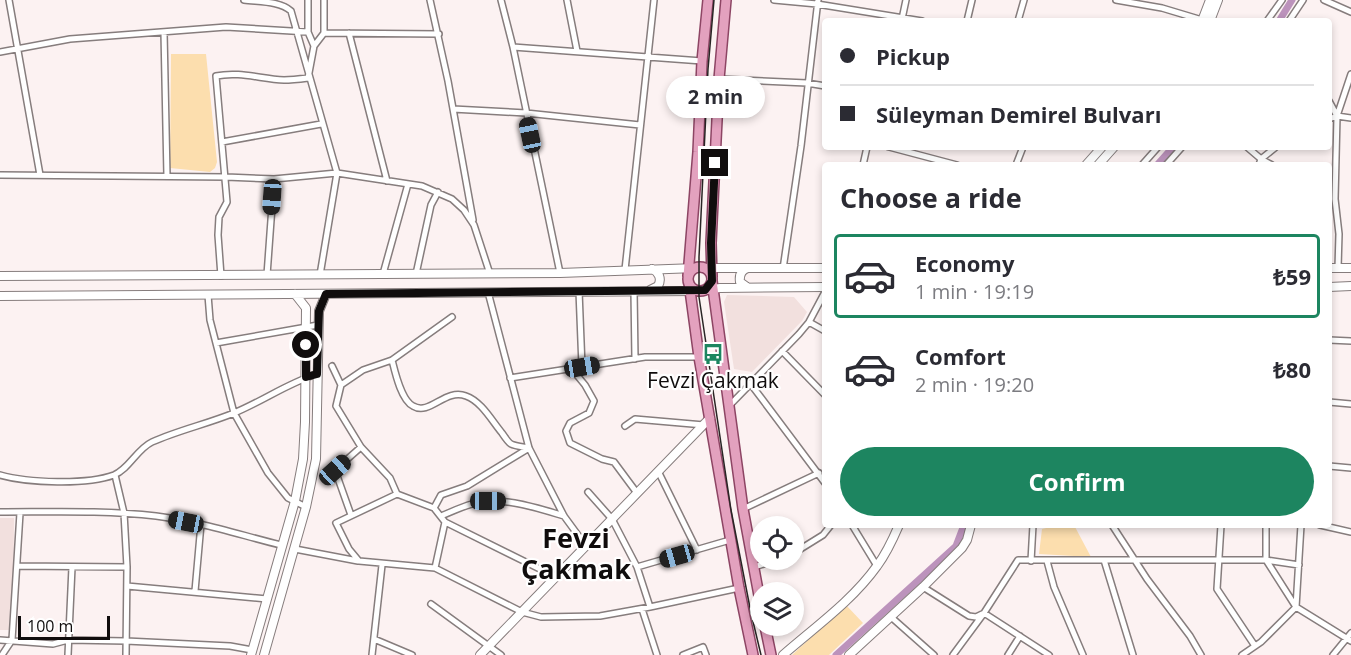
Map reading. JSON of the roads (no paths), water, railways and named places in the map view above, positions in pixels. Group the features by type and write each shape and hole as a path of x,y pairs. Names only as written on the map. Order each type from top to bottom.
{"main road":[{"path":"708,0 702,61 698,152 699,357 707,422 753,655"},
{"path":"726,0 700,279 728,407 750,546"},
{"path":"1206,18 1210,0"},
{"path":"1207,18 1218,0"},
{"path":"1089,162 1099,150"},
{"path":"1101,162 1111,150"},
{"path":"748,288 742,285 740,276 743,270 750,268"},
{"path":"0,296 634,291 649,290 750,268 822,268"},
{"path":"1332,268 1351,268"},
{"path":"648,269 748,288 822,287"},
{"path":"0,276 490,274 648,269 655,270 660,279 656,288 649,290"},
{"path":"1332,287 1351,286"},
{"path":"251,652 295,501 303,459 306,308 295,294"},
{"path":"264,655 295,549 316,459 318,326 319,311 326,294"},
{"path":"480,655 707,422"},
{"path":"783,655 851,595 877,566 898,528"},
{"path":"852,654 962,548 970,528"},
{"path":"281,545 295,549"},
{"path":"767,636 771,655"}],"street":[{"path":"9,0 40,175"},
{"path":"244,0 286,3 291,11 321,124 337,173 320,275"},
{"path":"308,0 308,33 314,46"},
{"path":"308,78 314,46 324,33 324,0"},
{"path":"430,0 439,34 474,225 490,274"},
{"path":"501,0 513,47 560,273"},
{"path":"567,0 577,51"},
{"path":"625,270 654,0"},
{"path":"774,0 818,2 893,18"},
{"path":"902,18 906,0"},
{"path":"968,18 972,0"},
{"path":"1019,18 1024,0"},
{"path":"1116,0 1162,8 1195,18"},
{"path":"1269,18 1282,0"},
{"path":"1291,18 1303,0"},
{"path":"1324,0 1351,12"},
{"path":"783,269 801,146 818,2"},
{"path":"0,52 70,39 226,27 308,33"},
{"path":"164,32 167,176"},
{"path":"324,33 439,34"},
{"path":"349,33 387,181"},
{"path":"513,47 702,61"},
{"path":"1338,268 1339,234 1335,199 1337,116 1351,74"},
{"path":"221,276 219,217 227,202 216,76 251,75 284,80 308,78"},
{"path":"719,79 822,86"},
{"path":"1332,107 1337,116"},
{"path":"453,109 526,113 640,125"},
{"path":"1332,118 1337,116 1351,118"},
{"path":"222,142 321,124"},
{"path":"912,150 948,162"},
{"path":"1145,162 1155,150"},
{"path":"1169,162 1179,150"},
{"path":"1250,150 1260,162 1273,150"},
{"path":"0,175 274,179 337,173 422,186 438,192 452,199 464,210 474,225"},
{"path":"267,275 274,179"},
{"path":"383,274 408,184"},
{"path":"416,273 431,205 438,192"},
{"path":"579,291 582,367"},
{"path":"634,291 635,359"},
{"path":"488,292 529,448 564,516 586,546"},
{"path":"208,295 210,320 234,413 268,473 288,498 306,507"},
{"path":"728,407 809,322 822,298"},
{"path":"341,385 363,370 392,360 452,317"},
{"path":"809,322 822,329"},
{"path":"216,343 318,326"},
{"path":"1332,340 1351,341"},
{"path":"782,351 822,392"},
{"path":"510,378 635,359 699,357"},
{"path":"392,360 397,380 413,406 420,408 430,406 450,395 466,396 477,403 511,444 529,448"},
{"path":"333,366 341,385 336,406 361,447 390,478 397,494"},
{"path":"571,368 594,401 589,413 573,420 567,427 570,443 586,452 614,462 637,493"},
{"path":"0,475 76,482 115,475 148,444 234,413 306,377 317,374"},
{"path":"750,383 822,478"},
{"path":"1332,402 1351,404"},
{"path":"626,426 635,419 707,422"},
{"path":"351,515 335,470 361,447"},
{"path":"434,508 441,495 467,486 529,448"},
{"path":"1332,466 1351,468"},
{"path":"658,471 697,550"},
{"path":"743,509 819,474"},
{"path":"115,475 124,513 127,567 126,655"},
{"path":"588,492 612,519 637,567 650,607"},
{"path":"359,561 349,549 336,523 397,494 434,508 445,522 556,577"},
{"path":"441,516 470,504 488,501 519,504 564,516"},
{"path":"0,512 124,513 157,516 201,524 281,545"},
{"path":"2,655 12,640 20,513"},
{"path":"435,568 445,522"},
{"path":"195,591 201,524"},
{"path":"804,547 823,535 829,528"},
{"path":"854,528 877,566"},
{"path":"1030,561 1033,528"},
{"path":"1114,528 1202,655"},
{"path":"1221,528 1217,589 1255,646"},
{"path":"1266,528 1266,560 1296,607 1350,637 1333,655"},
{"path":"1243,655 1296,607 1302,528"},
{"path":"1332,528 1351,532"},
{"path":"637,567 730,540"},
{"path":"295,549 382,565 435,568 522,612 541,617 600,616 739,588"},
{"path":"953,655 984,613 1018,560 1266,560 1299,565"},
{"path":"1104,560 1133,655"},
{"path":"1047,561 1054,587 1083,655"},
{"path":"372,655 382,565"},
{"path":"18,567 127,567"},
{"path":"68,655 72,567"},
{"path":"127,586 267,598"},
{"path":"923,587 969,616 976,617 984,613"},
{"path":"430,604 501,655"},
{"path":"642,609 657,655"},
{"path":"984,613 1049,655"},
{"path":"891,617 934,655"},
{"path":"1008,655 1020,636"},
{"path":"374,639 412,655"},
{"path":"0,640 53,644 68,640 126,641 230,646 251,652"},
{"path":"683,655 703,647 706,655"}],"waterway":[{"path":"1281,18 1292,0"},
{"path":"1160,162 1170,150"},
{"path":"836,655 956,546 963,528"}],"tram line":[{"path":"714,0 708,69 699,297 731,510 761,655"}],"place":[{"name":"Fevzi Çakmak","path":"713,354"}],"district":[{"name":"Fevzi Çakmak","path":"576,554"}]}
